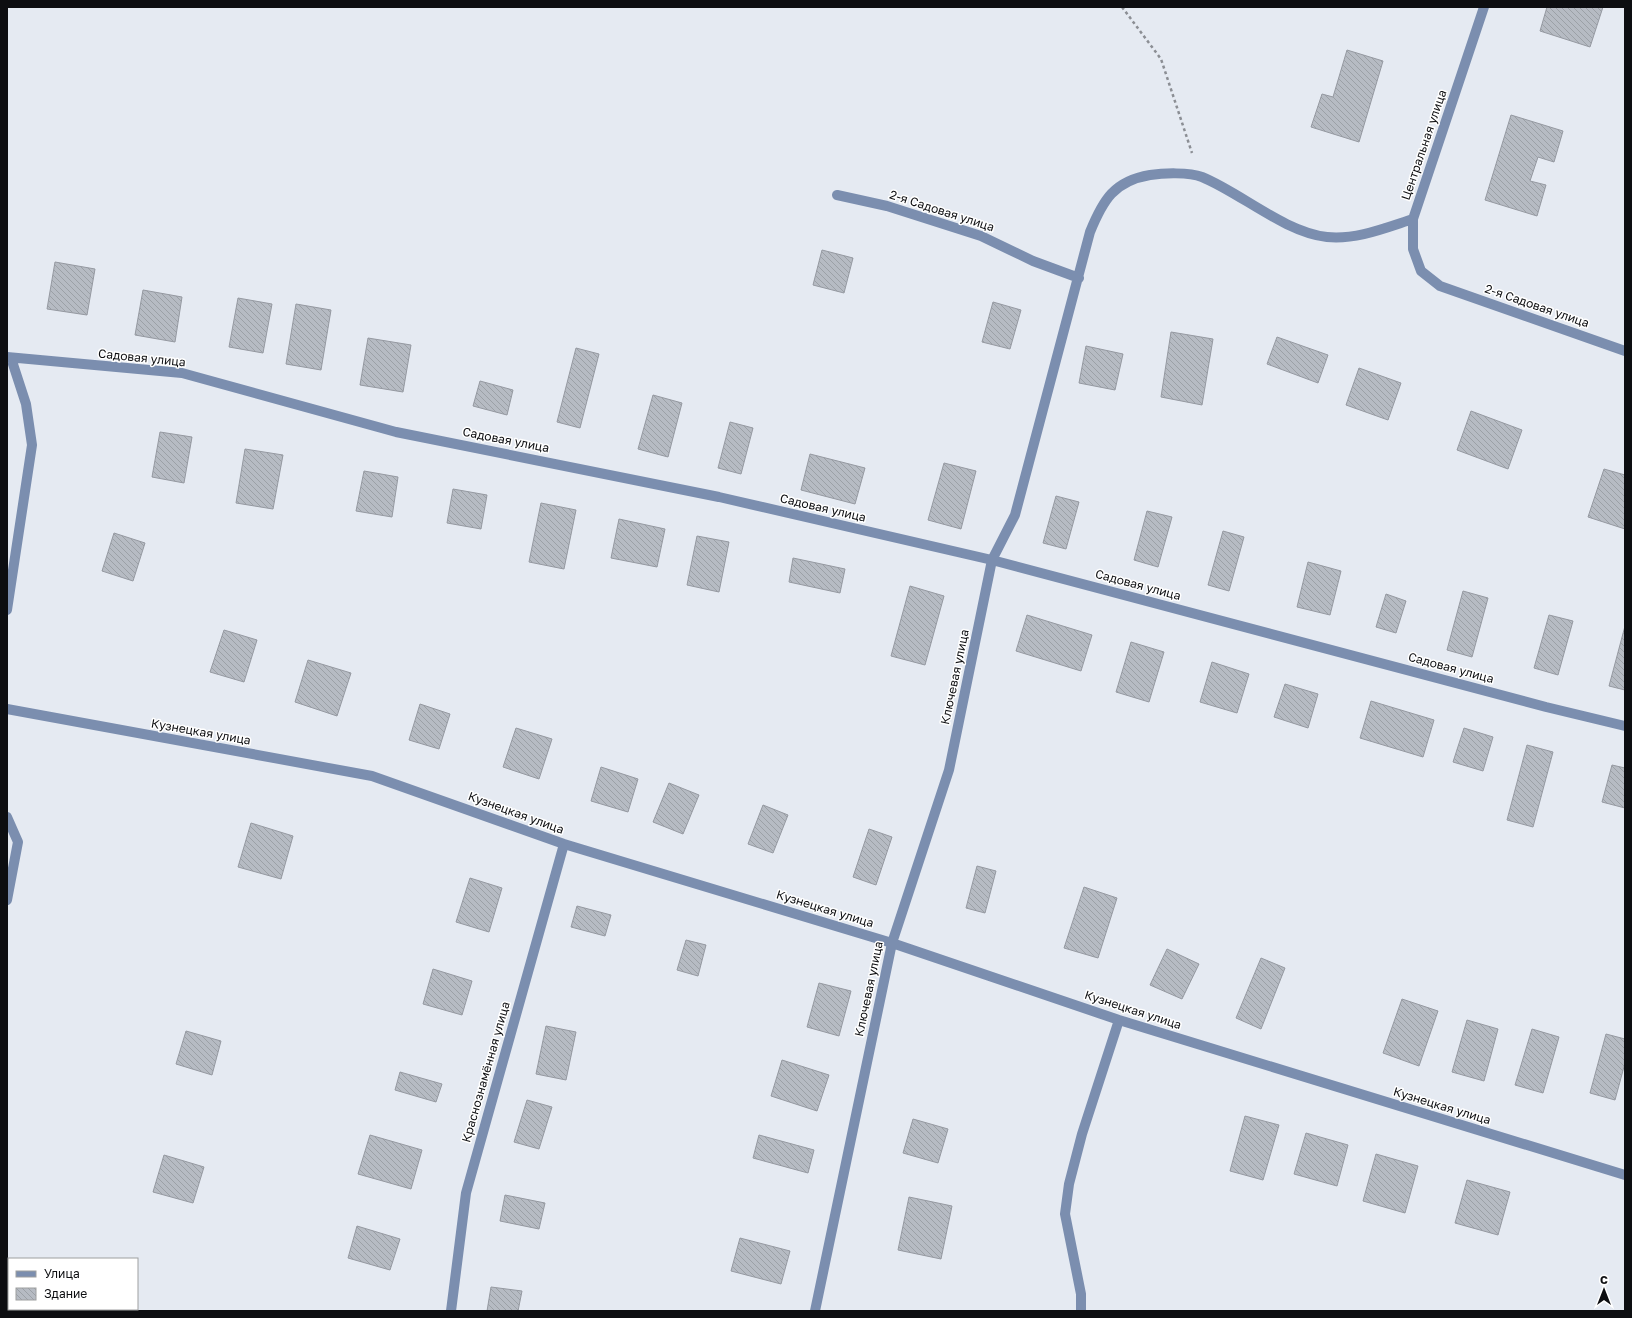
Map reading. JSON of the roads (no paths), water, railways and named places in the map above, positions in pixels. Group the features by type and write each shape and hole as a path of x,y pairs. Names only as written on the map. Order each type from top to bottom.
{"street":[{"name":"Центральная улица","path":"1440,286 1422,271 1413,249 1413,219 1484,7"},
{"name":"Ключевая улица","path":"815,1311 892,943 949,770 992,560 1015,515 1090,232 1101,206 1118,187 1139,177 1164,173 1200,176 1294,227 1327,237 1362,235 1413,219"},
{"name":"2-я Садовая улица","path":"837,195 887,206 981,236 1033,261 1079,278"},
{"name":"2-я Садовая улица","path":"1440,286 1625,350"},
{"name":"Садовая улица","path":"9,357 182,374 396,432 719,497 992,560 1538,705 1625,726"},
{"path":"7,610 32,445 26,404 9,357"},
{"name":"Кузнецкая улица","path":"7,709 372,776 564,844 892,943 1119,1020 1625,1175"},
{"path":"7,817 18,842 7,900"},
{"name":"Краснознамённая улица","path":"451,1311 466,1193 564,844"},
{"path":"1081,1311 1081,1294 1065,1214 1069,1184 1082,1134 1119,1020"}]}
